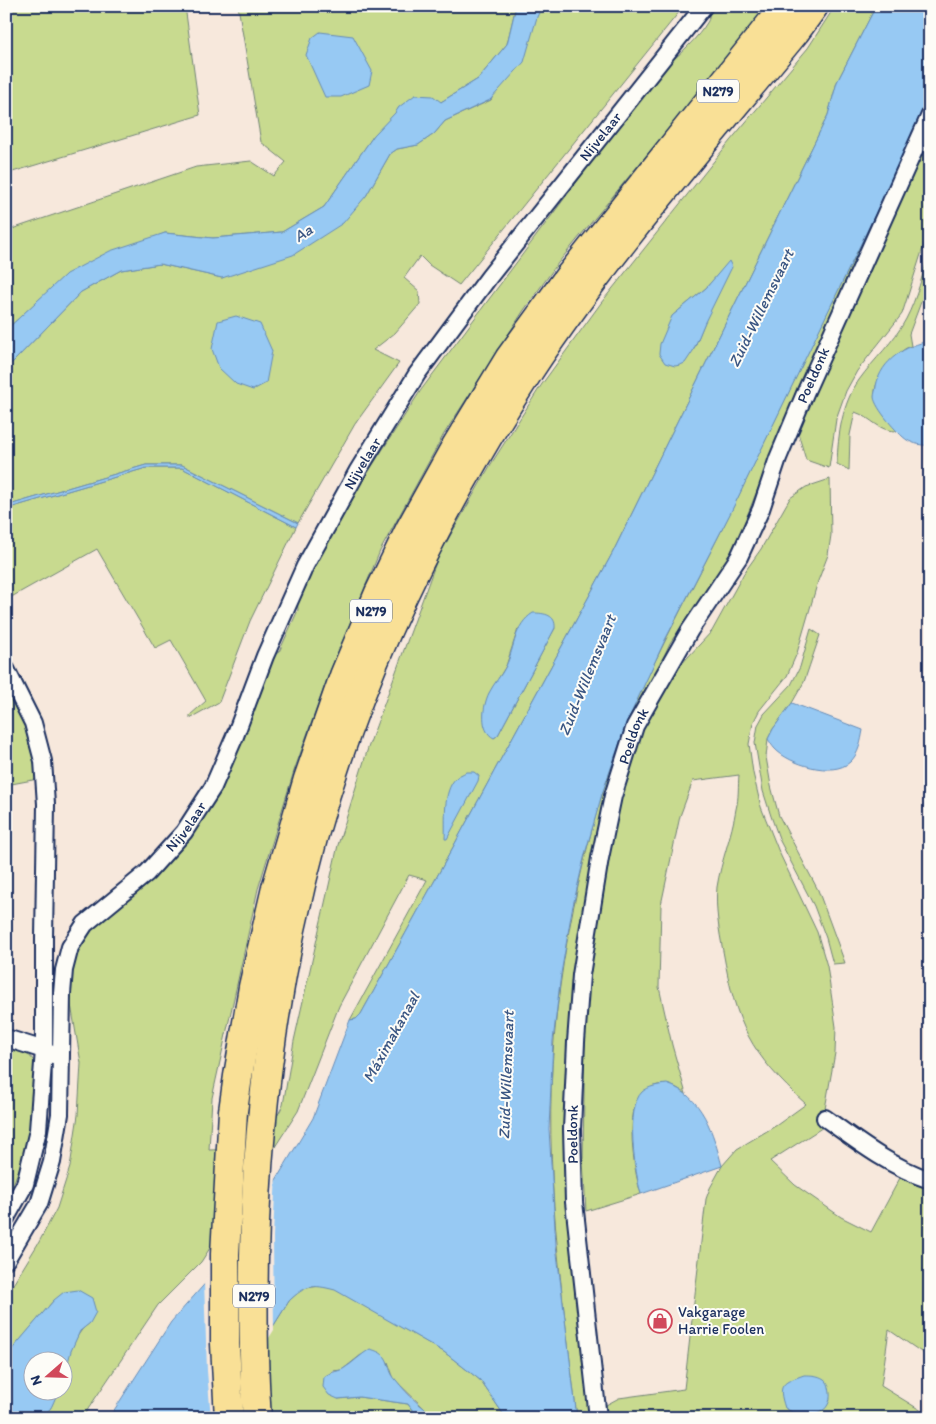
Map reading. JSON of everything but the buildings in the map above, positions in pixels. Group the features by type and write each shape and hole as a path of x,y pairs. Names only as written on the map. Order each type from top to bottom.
{"highway":[{"name":"N279","path":"229,1418 225,1344 225,1254 233,1111 253,987 266,928 308,778 344,676 397,553 456,446 509,359 568,278 785,6"},
{"name":"N279","path":"258,1418 254,1302 255,1212 271,1041 300,889 314,836 346,736 380,648 427,546 471,465 524,379 586,290 814,6"}],"street":[{"name":"Nijvelaar","path":"6,1260 39,1204 52,1162 60,1114 64,970 70,946 85,924 147,873 184,832 213,787 235,736 265,656 305,566 357,472 417,374 488,278 704,6"},
{"name":"Poeldonk","path":"598,1418 575,1212 572,1129 581,976 600,858 614,796 635,726 690,630 739,557 761,509 778,458 806,391 930,115"},
{"path":"6,669 33,723 42,761 46,804 44,1050 38,1130 25,1184 6,1218"},
{"path":"44,938 70,946"},
{"path":"6,1038 44,1050 62,1060"},
{"path":"825,1118 856,1141 892,1163 930,1180"}],"green space":[{"path":"6,6 185,6 200,115 6,174"},
{"path":"238,6 516,6 507,44 478,79 441,102 399,107 396,113 374,135 324,207 282,232 213,238 165,233 66,275 6,330 6,231 196,167 251,161 274,176 286,162 261,142"},
{"path":"542,6 684,6 459,285 429,265 420,256 404,278 419,291 420,304 395,333 373,350 399,363 355,424 298,523 182,465 146,465 6,506 6,366 13,362 81,292 121,270 160,264 222,278 366,196 390,154 397,149 418,145 434,134 445,121 491,100"},
{"path":"712,6 766,6 732,51 558,263 524,310 444,434 380,551 330,671 294,771 258,889 212,1098 209,1150 246,1149 270,1130 283,1105 294,1041 338,845 368,748 438,557 491,464 542,384 601,303 730,141 808,48 835,6 876,6 837,82 828,115 613,552 361,1014 356,1019 350,1020 427,880 409,875 339,1006 298,1111 201,1262 158,1305 82,1418 33,1418 50,1409 53,1402 72,1402 72,1352 70,1352 77,1337 90,1323 54,1300 6,1357 6,1296 57,1208 70,1167 78,1115 81,1063 68,987 77,948 91,927 190,838 272,656 279,652 298,610 297,597 345,508 421,390 662,68 699,34 709,19","holes":["729,262 693,351 672,316 706,288","555,628 498,735 494,738 489,694 506,666 518,629"]},
{"path":"930,101 930,108 799,386 733,551 670,643 632,725 571,1043 594,1418 577,1418 560,1276 552,1182 551,1087 554,1040 564,962 578,884 591,833 612,762 628,720 667,636 737,499"},
{"path":"930,126 930,226 902,314 857,371 846,391 836,419 829,468 806,460 796,426"},
{"path":"930,250 930,278 909,334 911,346 895,357 880,377 876,386 876,401 879,408 898,431 891,431 880,427 855,412 850,435 849,470 837,464 838,442 845,409 859,380 896,335 906,319 917,294"},
{"path":"146,468 182,468 296,527 250,621 219,702 190,718 190,715 206,701 171,640 155,648 97,549 6,600 6,509"},
{"path":"830,479 831,535 828,555 818,581 797,653 787,676 759,711 753,723 749,744 761,807 779,852 817,932 827,966 836,1027 835,1053 825,1109 834,1116 828,1124 770,1161 795,1185 841,1217 871,1232 901,1176 930,1187 930,1358 889,1330 881,1386 930,1416 930,1418 608,1418 606,1405 619,1398 684,1389 706,1199 710,1188 722,1166 737,1149 777,1125 806,1104 771,1069 748,1036 740,1018 728,976 717,911 717,887 737,805 739,775 693,781 680,816 661,905 659,987 672,1045 686,1094 675,1087 663,1084 654,1086 642,1096 634,1109 632,1129 634,1164 641,1194 586,1211 583,1160 585,1025 592,952 615,815 637,733 677,669 712,631 744,573 761,549 790,498 806,487"},
{"path":"811,629 820,635 804,682 792,703 773,729 768,739 766,757 779,816 818,890 845,963 833,964 814,906 780,841 763,791 755,743 758,725 764,714 791,685 800,667"},
{"path":"6,685 34,751 38,779 6,785"},
{"path":"6,1042 27,1053 35,1062 32,1118 27,1149 6,1202"},
{"path":"319,1286 335,1289 444,1352 480,1380 506,1418 440,1418 428,1412 394,1379 388,1362 361,1355 342,1370 332,1371 338,1399 359,1397 408,1404 418,1418 216,1418 289,1301 301,1289"}],"water":[{"name":"Aa","path":"516,6 542,6 524,62 490,100 445,121 434,134 418,145 397,149 390,154 366,196 343,223 293,255 222,278 160,264 121,270 81,292 13,362 6,366 6,330 66,274 110,251 165,233 213,238 282,232 324,207 374,135 399,107 415,95 433,96 441,102 478,79 507,44"},
{"path":"876,6 930,6 930,101 731,512 665,640 627,722 602,794 572,910 561,974 553,1041 549,1129 556,1245 577,1418 506,1418 480,1380 444,1352 335,1290 310,1287 289,1301 216,1418 109,1418 171,1322 210,1278 267,1195 313,1118 350,1020 356,1019 361,1014 613,552 828,115 837,82"},
{"path":"320,32 353,36 372,71 369,85 341,97 325,97 306,55 312,38"},
{"path":"729,261 732,267 693,351 685,363 675,366 665,363 659,354 660,344 672,316 706,288"},
{"path":"236,316 260,324 272,351 266,383 253,390 236,384 219,368 212,349 218,321"},
{"path":"930,341 930,445 924,445 916,444 903,437 887,420 875,402 874,397 879,377 889,361 912,346"},
{"path":"146,465 182,465 298,523 296,527 182,468 146,468 6,509 6,506"},
{"path":"533,613 552,618 555,628 498,735 494,738 489,735 484,724 487,698 506,666 518,630"},
{"path":"792,703 863,730 858,751 853,759 842,767 822,769 790,760 775,749 768,739"},
{"path":"466,772 474,772 479,776 478,781 447,839 445,839 446,807 449,791 456,778"},
{"path":"667,1084 690,1097 705,1117 715,1141 722,1166 641,1194 634,1157 634,1112 637,1100 642,1092 657,1085"},
{"path":"78,1290 92,1298 96,1312 90,1323 80,1331 71,1352 22,1352 22,1402 54,1402 52,1406 45,1413 28,1418 22,1419 6,1415 6,1357 54,1300 64,1292"},
{"path":"370,1349 386,1358 392,1375 411,1397 440,1418 418,1418 408,1404 359,1397 338,1399 329,1395 323,1387 324,1377 343,1369"},
{"path":"804,1375 822,1378 829,1387 830,1400 828,1405 814,1415 795,1414 785,1408 781,1394 786,1383"}],"pier":[{"path":"276,1174 273,1236 274,1330 219,1418 211,1418 207,1371 204,1281"}],"place":[{"name":"Vakgarage Harrie Foolen","path":"660,1321"}],"water label":[{"name":"Zuid-Willemsvaart","path":"761,308"},
{"name":"Zuid-Willemsvaart","path":"587,675"},
{"name":"Máximakanaal","path":"391,1037"},
{"name":"Zuid-Willemsvaart","path":"506,1075"}]}
